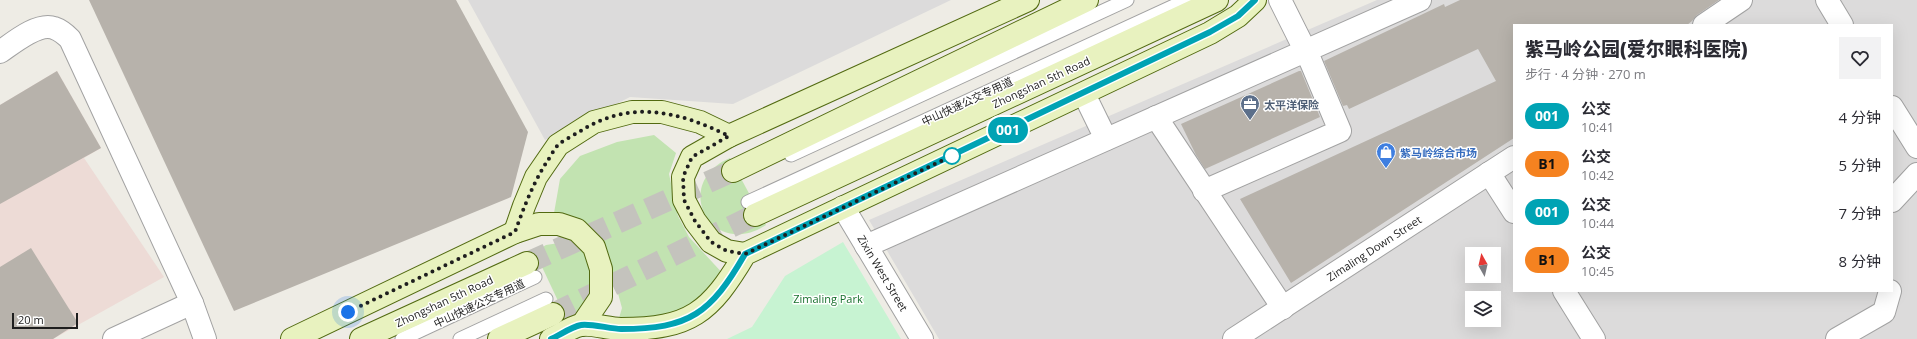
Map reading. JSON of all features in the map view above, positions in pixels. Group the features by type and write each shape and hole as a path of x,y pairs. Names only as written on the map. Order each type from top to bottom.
{"main road":[{"path":"745,254 727,251 711,242 695,221 684,200 683,177 692,157 729,136 1028,0"},
{"path":"735,176 1087,0"},
{"name":"Zhongshan 5th Road","path":"751,208 1217,0"},
{"path":"551,339 582,325 605,328 653,328 680,323 705,308 724,288 745,254 1084,94 1210,32 1238,16 1255,0"},
{"path":"515,232 536,177 558,145 594,122 632,112 662,112 700,122 729,136"},
{"path":"292,339 515,232 538,224 560,224 577,230 594,247 601,269 601,296 582,325"},
{"name":"Zhongshan 5th Road","path":"361,339 531,270"},
{"path":"500,339 549,307"}],"street":[{"path":"1204,191 1340,131 1311,62 1280,0"},
{"path":"866,246 1420,0"},
{"path":"1705,24 1741,0"},
{"path":"1828,0 1841,24"},
{"path":"0,52 24,36 40,28 54,28 70,39 192,303 205,339"},
{"path":"1084,94 1106,139"},
{"path":"1893,109 1917,147"},
{"path":"1156,117 1283,308"},
{"name":"Zimaling Down Street","path":"1234,339 1513,158"},
{"path":"1489,173 1513,210"},
{"path":"1893,200 1917,174"},
{"name":"Zixin West Street","path":"843,207 922,339"},
{"path":"1565,292 1594,339"},
{"path":"1837,339 1884,312 1890,292"},
{"path":"114,339 192,303"}],"lane":[{"path":"735,176 1127,0"},
{"name":"中山快速公交专用道","path":"751,208 1187,0"},
{"name":"中山快速公交专用道","path":"402,339 531,270"},
{"path":"460,339 549,307"}],"shaded area":[{"path":"468,0 951,0 733,104 630,97 545,140"},
{"path":"1377,0 1917,0 1917,339 939,339 869,220"},
{"path":"57,71 101,148 84,158 164,277 53,339 0,339 0,105"}],"green space":[{"path":"654,135 676,153 669,174 678,216 689,237 726,277 688,311 617,325 622,308 607,253 554,213 560,179 580,156 617,142"},
{"path":"730,158 766,225 746,233 729,233 715,226 705,214 701,200 703,184 712,170"},
{"name":"Zimaling Park","path":"843,242 901,339 727,339 752,327 785,276"},
{"path":"559,243 577,247 592,258 590,307 567,320 535,252 546,245"}],"building":[{"path":"89,0 456,0 528,132 511,197 234,311"},
{"path":"1460,0 1719,0 1697,15 1688,24 1513,24 1513,139 1291,283 1240,199 1496,81 1478,49 1349,109 1347,105 1343,106 1324,61 1444,4 1445,7"},
{"path":"57,71 101,148 0,204 0,105"},
{"name":"太平洋保险","path":"1301,71 1320,117 1205,169 1196,155 1181,124"},
{"path":"31,248 78,323 53,339 0,339 0,267"}],"tunnel":[{"path":"527,263 733,171"},
{"path":"553,314 755,215"}],"bus line":[{"name":"001","path":"551,339 582,325 620,329 653,328 680,323 705,308 724,288 745,254 1084,94 1210,32 1238,16 1255,0"}],"place":[{"name":"太平洋保险","path":"1250,121"},
{"name":"紫马岭综合市场","path":"1386,169"}],"route":[{"path":"348,312 515,232 536,177 558,145 594,122 632,112 662,112 700,122 729,136 692,157 683,177 684,200 695,221 711,242 727,251 745,254 956,154 952,156"}]}
